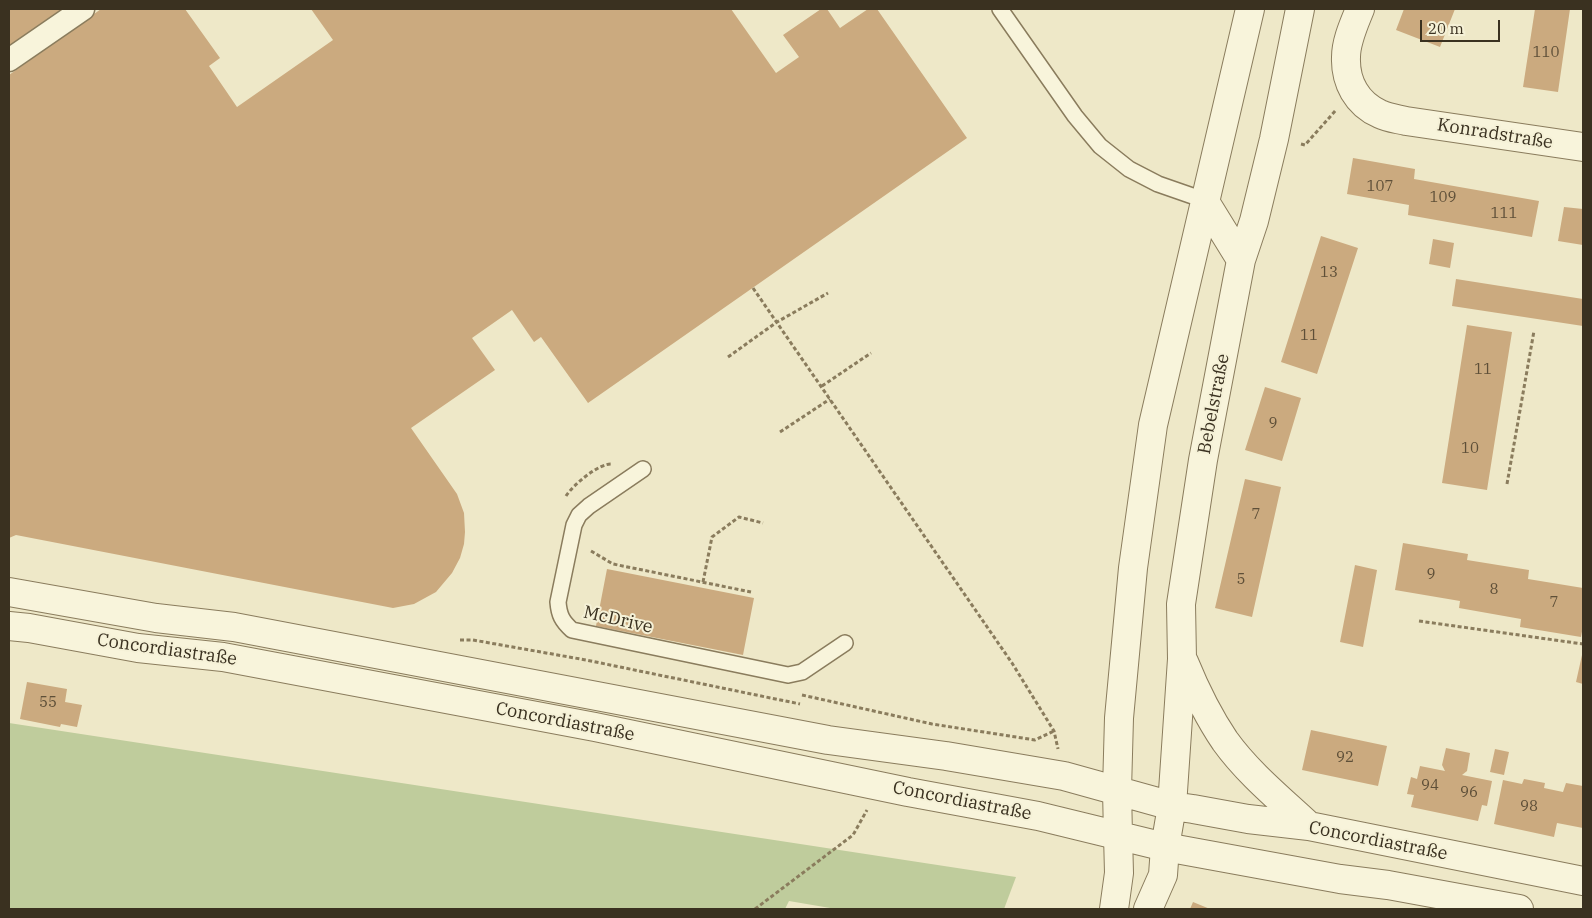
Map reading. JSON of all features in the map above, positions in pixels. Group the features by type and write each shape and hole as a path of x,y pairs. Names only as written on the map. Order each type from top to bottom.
{"street":[{"path":"9,60 83,9"},
{"path":"1114,909 1119,873 1117,790 1119,718 1133,568 1153,424 1250,9"},
{"name":"Bebelstraße","path":"1172,806 1182,659 1181,604 1203,460 1242,260 1254,221 1274,139 1300,9"},
{"name":"Konradstraße","path":"1360,9 1353,27 1346,57 1352,90 1371,110 1382,115 1406,120 1583,147"},
{"path":"1204,200 1242,260"},
{"name":"Concordiastraße","path":"9,592 156,618 234,627 828,740 946,756 1064,776 1172,806 1248,819 1309,826 1583,881"},
{"name":"Concordiastraße","path":"9,626 138,648 223,657 595,727 879,786 1038,816 1165,847 1519,909"},
{"path":"1182,659 1196,690 1224,740 1266,786 1309,826"},
{"path":"1148,909 1163,875 1165,847 1172,806"}],"lane":[{"path":"1000,9 1075,116 1100,146 1129,169 1158,184 1204,200"},
{"name":"McDrive","path":"643,469 589,506 579,515 574,525 558,602 561,619 572,630 788,675 802,672 844,643"}],"path":[{"path":"753,288 1012,663 1054,731 1064,776"},
{"path":"728,358 777,322 828,293"},
{"path":"1507,484 1534,331"},
{"path":"822,386 871,353"},
{"path":"780,432 830,398"},
{"path":"704,582 712,537 739,517 763,523"},
{"path":"570,544 583,546 613,564 751,592"},
{"path":"1419,620 1583,644"},
{"path":"755,909 853,835 879,786"}],"green space":[{"path":"9,723 1016,877 1004,909 836,909 789,901 785,909 9,909"}],"building":[{"path":"9,9 65,9 9,48"},
{"path":"101,9 185,9 220,58 209,66 237,107 333,40 311,9 731,9 776,73 799,57 783,35 821,9 827,9 840,28 868,9 877,9 967,138 588,403 541,337 534,342 512,310 472,338 495,370 411,428 457,494 464,513 465,532 460,558 452,573 436,592 414,604 393,608 16,535 9,538 9,75"},
{"path":"1404,9 1455,9 1440,47 1396,30"},
{"path":"1535,9 1570,9 1558,92 1523,87"},
{"path":"1353,158 1415,169 1414,179 1539,201 1532,237 1408,215 1409,205 1347,194"},
{"path":"1564,207 1583,209 1583,245 1558,241"},
{"path":"1321,236 1358,248 1317,374 1281,362"},
{"path":"1433,239 1454,243 1450,268 1429,264"},
{"path":"1456,279 1583,299 1583,326 1452,306"},
{"path":"1467,325 1512,332 1487,490 1442,483"},
{"path":"1265,387 1301,398 1282,461 1245,450"},
{"path":"1245,479 1281,487 1252,617 1215,608"},
{"path":"1403,543 1468,554 1467,560 1529,570 1528,579 1583,588 1583,626 1581,637 1520,627 1521,619 1459,608 1460,601 1395,590"},
{"path":"1355,565 1377,570 1363,647 1340,642"},
{"path":"607,569 754,598 743,655 596,626"},
{"path":"1583,655 1583,684 1576,682"},
{"path":"27,682 67,689 65,702 82,705 77,727 61,724 60,727 20,719"},
{"path":"1311,730 1387,746 1378,786 1302,770"},
{"path":"1446,748 1470,753 1467,771 1462,775 1492,781 1487,806 1482,805 1478,821 1411,807 1414,795 1407,794 1411,777 1417,779 1420,766 1445,771 1442,765"},
{"path":"1495,749 1509,752 1504,775 1490,772"},
{"path":"1524,779 1545,783 1544,788 1563,792 1566,783 1583,786 1583,828 1557,823 1554,837 1494,824 1503,780 1522,784"},
{"path":"1193,902 1210,909 1190,909"}]}
